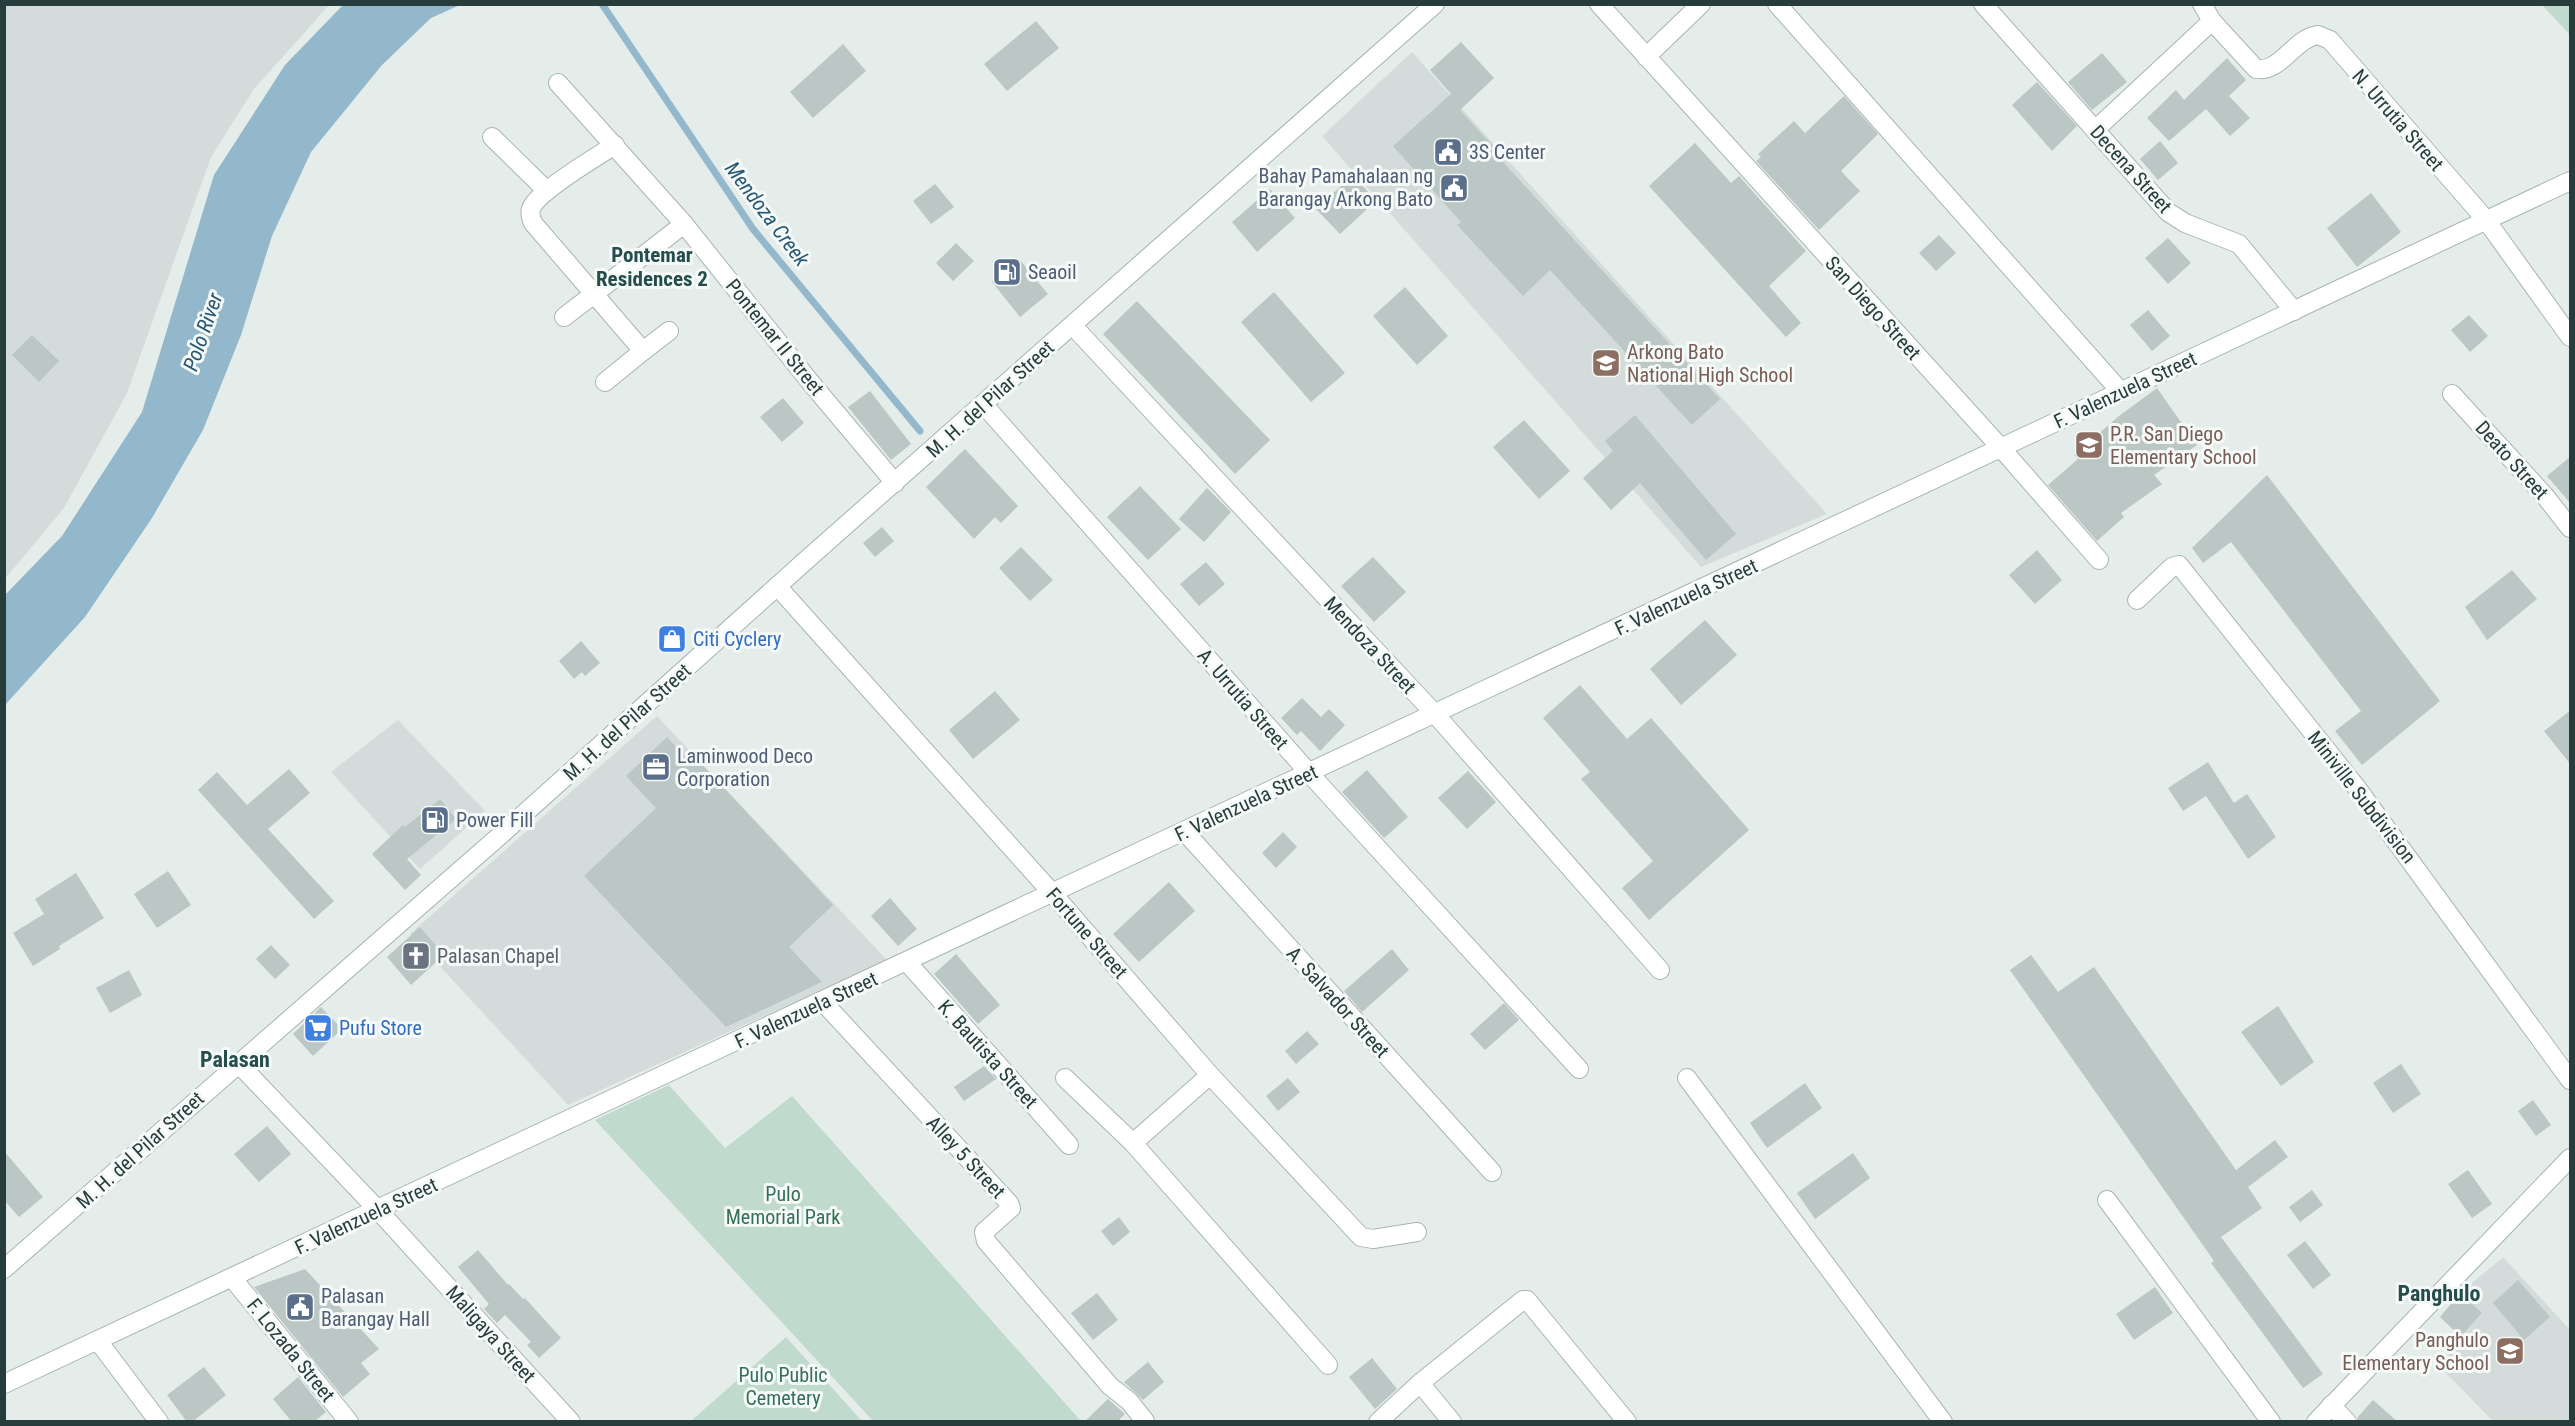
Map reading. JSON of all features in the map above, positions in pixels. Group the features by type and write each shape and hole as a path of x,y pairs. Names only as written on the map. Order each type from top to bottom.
{"street":[{"name":"M. H. del Pilar Street","path":"4,1269 496,839 777,586 1435,4"},
{"name":"San Diego Street","path":"1599,4 2001,448 2099,560"},
{"path":"1646,57 1701,4"},
{"path":"1778,4 2121,392"},
{"name":"Decena Street","path":"1983,4 2177,219 2239,244 2294,311"},
{"name":"N. Urrutia Street","path":"2202,4 2212,21 2251,67 2262,70 2273,66 2305,38 2318,35 2325,37 2486,220 2571,337"},
{"path":"2095,130 2212,21"},
{"name":"Pontemar II Street","path":"558,83 684,224 811,383 895,483"},
{"path":"492,137 547,192"},
{"path":"615,145 547,192 532,207 531,218 644,351"},
{"name":"F. Valenzuela Street","path":"4,1384 233,1279 2571,181"},
{"path":"564,317 684,224"},
{"name":"Mendoza Street","path":"1073,326 1435,714 1660,970"},
{"path":"605,382 669,330"},
{"name":"Deato Street","path":"2452,394 2545,496 2571,528"},
{"name":"A. Urrutia Street","path":"984,405 1309,773 1579,1070"},
{"name":"Miniville Subdivision","path":"2137,600 2172,567 2178,565 2357,788 2571,1080"},
{"name":"Fortune Street","path":"777,586 1053,894 1210,1075 1361,1237 1373,1239 1417,1232"},
{"name":"A. Salvador Street","path":"1185,832 1492,1172"},
{"name":"K. Bautista Street","path":"907,962 1069,1145"},
{"name":"Alley 5 Street","path":"823,1002 1009,1203 1011,1208 984,1232 983,1236 992,1250 1094,1368 1110,1386 1129,1401 1145,1421"},
{"name":"Maligaya Street","path":"238,1063 378,1210 571,1422"},
{"path":"1133,1143 1210,1075"},
{"path":"1065,1078 1133,1143 1328,1365"},
{"path":"1687,1078 1943,1422"},
{"path":"2316,1422 2571,1158"},
{"path":"2107,1200 2271,1422"},
{"name":"F. Lozada Street","path":"233,1279 349,1422"},
{"path":"1378,1422 1420,1383 1518,1302 1527,1300 1628,1422"},
{"path":"98,1341 159,1422"},
{"path":"1420,1383 1452,1422"},
{"path":"2331,1405 2347,1422"}],"shaded area":[{"path":"5,5 329,5 254,89 211,157 127,393 64,508 5,579"},
{"name":"Arkong Bato National High School","path":"1412,52 1827,514 1701,567 1322,136"},
{"path":"657,716 887,960 568,1105 410,934"},
{"path":"398,720 485,811 420,869 331,772"},
{"name":"Panghulo Elementary School","path":"2503,1257 2570,1330 2570,1421 2493,1421 2439,1366 2482,1313 2460,1293"}],"green space":[{"path":"2542,5 2570,5 2570,35"},
{"name":"Pulo Memorial Park","path":"669,1085 725,1148 792,1096 1081,1421 873,1421 595,1120"},
{"name":"Pulo Public Cemetery","path":"786,1337 862,1421 691,1421"}],"water":[{"name":"Polo River","path":"343,5 460,5 431,18 382,65 311,152 272,236 241,335 203,430 152,518 85,617 5,705 5,595 62,536 142,412 214,175 285,65"}],"building":[{"path":"1036,21 1059,48 1007,91 984,64"},
{"path":"1461,42 1494,78 1460,110 1504,158 1502,161 1720,399 1692,425 1550,270 1523,296 1457,225 1461,222 1393,146 1451,94 1430,70"},
{"path":"843,44 866,71 813,118 790,92"},
{"path":"2102,53 2127,82 2092,110 2068,82"},
{"path":"2227,58 2246,80 2229,96 2250,118 2230,136 2206,109 2169,141 2147,118 2176,90 2184,100"},
{"path":"2037,82 2077,126 2052,151 2012,105"},
{"path":"1844,96 1878,134 1841,171 1860,191 1819,230 1756,161 1761,157 1758,154 1794,121 1805,133"},
{"path":"2160,141 2178,163 2158,180 2140,159"},
{"path":"1695,143 1731,183 1739,176 1806,251 1769,286 1801,323 1786,337 1649,186"},
{"path":"1353,175 1376,201 1340,234 1316,209"},
{"path":"935,184 954,207 931,224 913,201"},
{"path":"1270,189 1295,218 1257,252 1232,222"},
{"path":"2371,193 2401,232 2357,267 2327,228"},
{"path":"1939,235 1956,253 1936,271 1919,253"},
{"path":"2168,238 2191,263 2168,284 2145,258"},
{"path":"956,243 974,261 953,281 936,263"},
{"path":"1019,259 1048,294 1020,317 992,282"},
{"path":"1405,287 1448,336 1417,365 1373,316"},
{"path":"1274,292 1345,373 1311,402 1241,322"},
{"path":"1137,301 1270,440 1235,474 1103,334"},
{"path":"2148,310 2170,336 2152,351 2130,325"},
{"path":"2469,315 2488,336 2470,352 2451,330"},
{"path":"32,335 59,361 39,382 12,355"},
{"path":"2157,388 2197,445 2154,475 2162,484 2121,513 2124,517 2097,541 2048,485 2078,459 2074,455 2119,416"},
{"path":"870,391 911,444 891,460 848,407"},
{"path":"783,398 804,423 782,442 760,417"},
{"path":"1635,415 1736,534 1706,560 1640,483 1611,510 1583,478 1613,451 1605,441"},
{"path":"1524,420 1570,471 1539,499 1493,447"},
{"path":"965,449 1018,506 1001,523 995,517 974,539 926,487"},
{"path":"2571,456 2571,504 2547,476"},
{"path":"2267,475 2440,701 2362,765 2335,731 2361,711 2231,542 2203,563 2192,548"},
{"path":"1140,486 1181,529 1148,560 1107,517"},
{"path":"1207,488 1231,512 1204,542 1179,519"},
{"path":"882,527 894,541 875,557 863,543"},
{"path":"1021,547 1053,580 1030,601 999,568"},
{"path":"2037,550 2062,580 2035,604 2009,575"},
{"path":"1373,557 1406,592 1374,622 1341,586"},
{"path":"1206,562 1225,584 1199,606 1180,584"},
{"path":"2512,570 2537,599 2487,640 2465,607"},
{"path":"1705,620 1737,655 1681,705 1650,669"},
{"path":"581,641 600,663 585,676 582,672 574,679 559,661"},
{"path":"1580,685 1627,739 1651,718 1749,830 1649,920 1622,888 1653,861 1581,779 1590,772 1543,718"},
{"path":"995,691 1020,720 973,759 949,730"},
{"path":"1302,698 1321,717 1329,709 1345,725 1320,751 1301,731 1297,735 1281,718"},
{"path":"2571,710 2571,765 2544,731"},
{"path":"667,737 688,759 693,755 833,905 789,947 822,982 726,1027 584,876 656,808 626,776"},
{"path":"2208,762 2234,803 2247,794 2276,837 2248,859 2206,796 2183,811 2168,788"},
{"path":"289,769 310,793 268,829 334,901 314,919 198,790 217,772 247,805"},
{"path":"1367,770 1408,817 1384,838 1342,792"},
{"path":"1468,771 1496,802 1467,829 1438,798"},
{"path":"440,799 456,819 407,859 421,875 405,890 372,854 403,825 405,827"},
{"path":"1283,832 1297,847 1276,868 1262,853"},
{"path":"168,871 191,905 157,928 134,894"},
{"path":"76,873 104,918 59,946 60,949 33,966 13,933 44,914 35,899"},
{"path":"1169,882 1195,911 1139,962 1113,934"},
{"path":"890,898 917,929 898,946 871,916"},
{"name":"Palasan Chapel","path":"420,927 444,955 411,985 387,957"},
{"path":"271,945 290,965 275,979 256,959"},
{"path":"1392,949 1409,970 1362,1012 1344,991"},
{"path":"956,954 1000,1005 978,1024 934,974"},
{"path":"2031,955 2058,992 2094,967 2236,1170 2275,1140 2288,1157 2248,1187 2262,1208 2221,1237 2323,1374 2303,1388 2211,1263 2214,1261 2010,970"},
{"path":"129,970 142,995 110,1013 96,988"},
{"path":"1504,1003 1519,1020 1485,1050 1470,1034"},
{"path":"2278,1006 2314,1062 2281,1086 2241,1032"},
{"path":"321,1007 342,1029 313,1056 293,1034"},
{"path":"1307,1031 1319,1044 1296,1064 1285,1051"},
{"path":"2401,1064 2421,1094 2393,1113 2373,1083"},
{"path":"984,1066 996,1079 964,1101 954,1087"},
{"path":"1288,1078 1300,1092 1278,1111 1266,1096"},
{"path":"1805,1083 1822,1108 1767,1148 1750,1123"},
{"path":"2533,1100 2551,1125 2536,1136 2518,1111"},
{"path":"267,1126 291,1154 259,1182 234,1154"},
{"path":"4,1151 43,1197 19,1217 4,1200"},
{"path":"1853,1153 1870,1178 1815,1219 1797,1193"},
{"path":"2468,1170 2492,1204 2472,1218 2448,1184"},
{"path":"2312,1190 2323,1205 2300,1222 2289,1207"},
{"path":"1119,1217 1130,1232 1113,1246 1101,1231"},
{"path":"2305,1241 2331,1275 2313,1289 2287,1255"},
{"path":"478,1250 508,1285 523,1299 525,1298 561,1338 539,1358 527,1345 531,1342 505,1315 497,1323 484,1309 489,1304 458,1267"},
{"path":"305,1269 379,1349 361,1363 370,1374 343,1397 254,1287"},
{"path":"2518,1280 2550,1317 2524,1340 2493,1303"},
{"path":"2155,1287 2173,1313 2134,1340 2116,1314"},
{"path":"1097,1293 1118,1320 1093,1340 1071,1313"},
{"path":"2460,1293 2482,1313 2461,1337 2440,1317"},
{"path":"1372,1358 1397,1389 1375,1409 1349,1377"},
{"path":"1148,1362 1164,1382 1143,1400 1124,1382"},
{"path":"204,1367 226,1395 192,1422 187,1422 167,1395"},
{"path":"298,1377 326,1412 314,1422 292,1422 273,1399"},
{"path":"1108,1399 1125,1414 1117,1422 1084,1422"},
{"path":"2373,1400 2398,1422 2358,1422 2357,1418"}],"waterway":[{"name":"Mendoza Creek","path":"602,4 753,229 920,431"}],"place":[{"name":"3S Center","path":"1448,152"},
{"name":"Bahay Pamahalaan ng Barangay Arkong Bato","path":"1454,188"},
{"name":"Seaoil","path":"1007,272"},
{"name":"Arkong Bato National High School","path":"1606,363"},
{"name":"P.R. San Diego Elementary School","path":"2089,445"},
{"name":"Citi Cyclery","path":"672,639"},
{"name":"Laminwood Deco Corporation","path":"656,767"},
{"name":"Power Fill","path":"435,820"},
{"name":"Palasan Chapel","path":"416,956"},
{"name":"Pufu Store","path":"318,1028"},
{"name":"Palasan Barangay Hall","path":"300,1307"},
{"name":"Panghulo Elementary School","path":"2510,1351"}],"district":[{"name":"Pontemar Residences 2","path":"652,267"},
{"name":"Palasan","path":"235,1059"},
{"name":"Panghulo","path":"2439,1293"}]}
